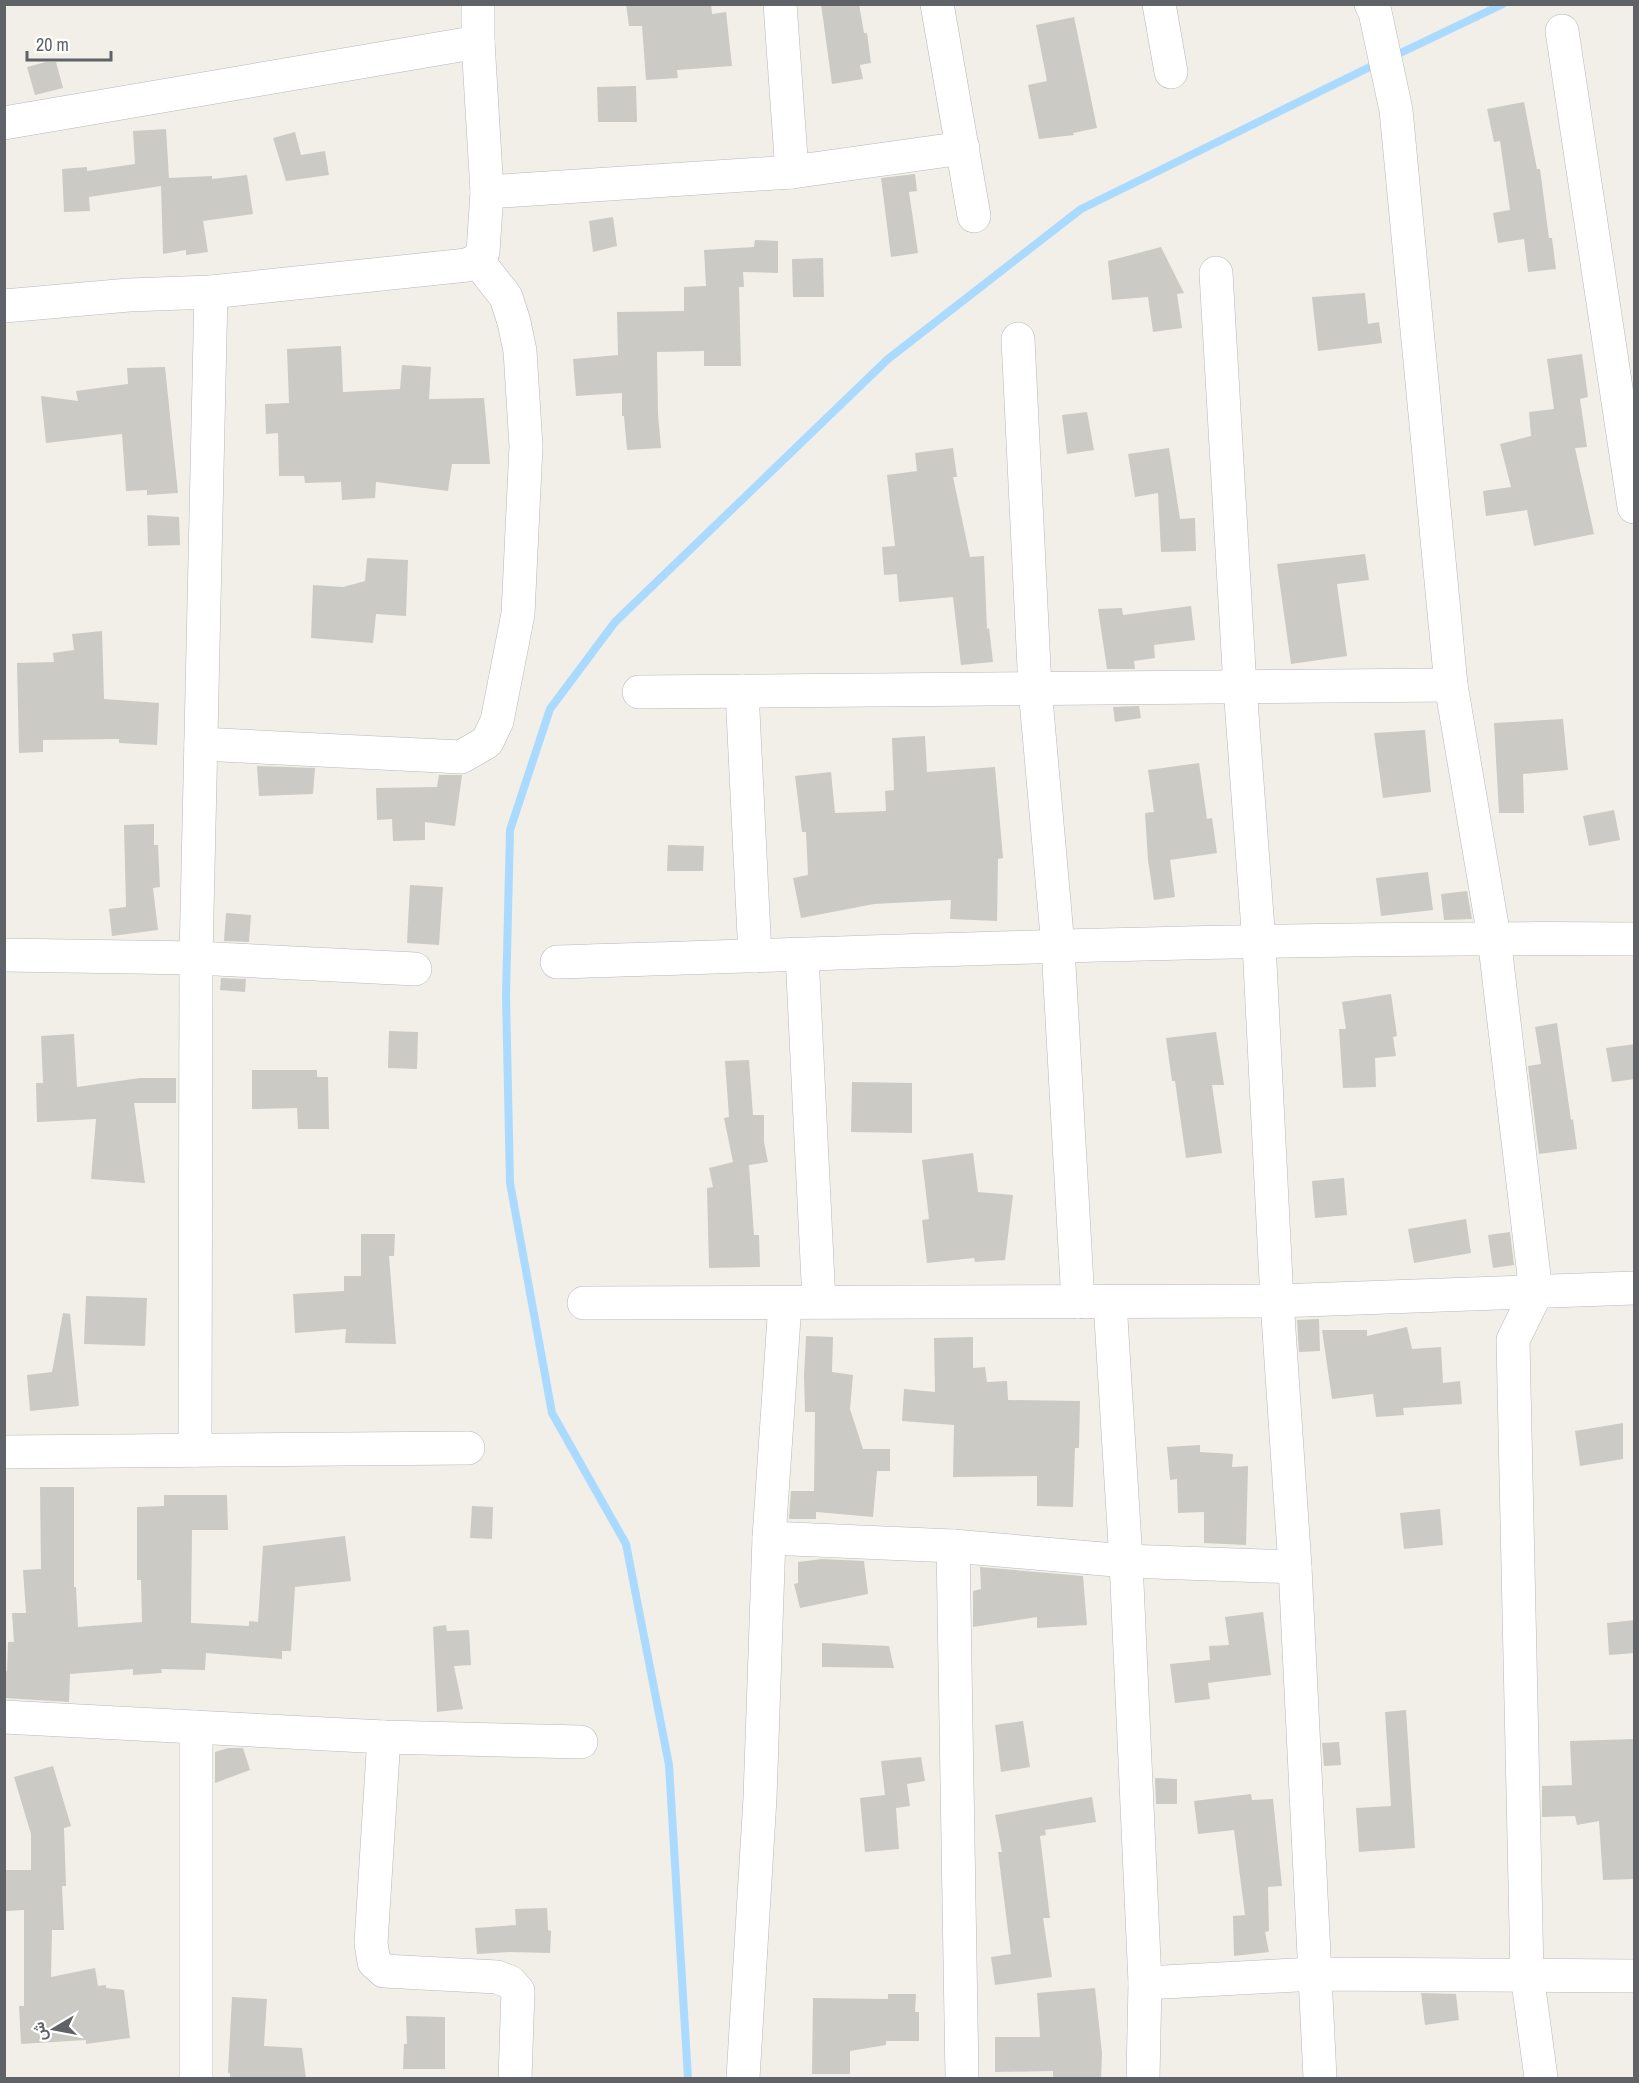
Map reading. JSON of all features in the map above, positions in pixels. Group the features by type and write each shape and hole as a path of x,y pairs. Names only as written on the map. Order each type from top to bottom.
{"street":[{"path":"4,306 129,295 211,292 467,266 477,260 483,252 487,192 478,42 478,4"},
{"path":"780,4 792,172"},
{"path":"937,4 974,216"},
{"path":"1159,4 1171,72"},
{"path":"1373,8 1396,110 1451,685 1494,938 1536,1293 1513,1340 1527,1974 1541,2079"},
{"path":"1562,31 1635,507"},
{"path":"4,123 478,42"},
{"path":"487,192 792,172 963,148"},
{"path":"201,744 461,757 487,742 497,721 518,614 526,446 520,351 514,322 506,297 477,260"},
{"path":"1216,273 1240,687 1259,943 1277,1301 1295,1567 1320,2079"},
{"path":"195,1450 196,958 211,292"},
{"path":"1018,339 1035,688 1058,947 1094,1302 1126,1561 1145,1983 1143,2079"},
{"path":"639,692 1451,685"},
{"path":"742,691 755,956"},
{"path":"556,962 1058,947 1494,938 1635,939"},
{"path":"4,955 196,958 415,969"},
{"path":"802,955 819,1302"},
{"path":"584,1303 1277,1301 1635,1288"},
{"path":"743,2079 760,1797 769,1538 785,1303"},
{"path":"4,1452 468,1448"},
{"path":"769,1538 953,1546 1126,1561 1295,1567"},
{"path":"953,1546 963,2079"},
{"path":"4,1717 384,1737 581,1743"},
{"path":"196,1727 196,2079"},
{"path":"384,1737 371,1942 374,1962 384,1971 497,1977 510,1982 518,1991 515,2079"},
{"path":"1145,1983 1315,1974 1635,1976"}],"building":[{"path":"626,4 711,4 712,14 726,12 732,66 677,70 678,78 646,80 642,26 629,26"},
{"path":"821,4 859,4 864,33 867,33 871,63 860,65 863,79 832,84"},
{"path":"1074,17 1097,128 1073,133 1074,135 1039,139 1028,85 1047,81 1036,25"},
{"path":"56,62 63,88 35,95 27,67"},
{"path":"636,86 637,122 598,122 597,87"},
{"path":"1524,102 1537,169 1540,169 1549,238 1552,238 1556,269 1528,272 1524,239 1498,243 1493,213 1510,210 1500,141 1494,142 1487,109"},
{"path":"166,129 169,178 212,176 212,179 247,175 253,214 203,221 208,252 186,255 186,250 163,254 161,186 89,197 90,211 64,212 62,169 87,167 87,171 135,164 133,131"},
{"path":"295,132 301,155 325,151 329,175 286,181 273,138"},
{"path":"915,174 917,191 909,192 918,253 891,257 881,178"},
{"path":"613,217 617,246 593,252 589,221"},
{"path":"755,240 778,241 778,273 743,272 744,287 739,287 741,366 704,366 704,351 657,352 661,448 627,450 624,416 622,416 622,393 576,396 573,359 618,355 617,312 684,311 684,287 706,286 704,250 754,247"},
{"path":"1161,247 1184,293 1177,294 1182,328 1153,332 1148,297 1112,300 1108,261"},
{"path":"823,258 824,297 793,297 792,259"},
{"path":"1365,293 1368,324 1379,322 1382,343 1318,351 1312,297"},
{"path":"341,346 343,392 400,389 402,365 431,367 429,399 484,398 490,464 452,464 448,491 376,482 375,498 342,500 341,482 305,483 304,476 279,476 278,433 266,434 265,404 289,403 287,349"},
{"path":"1582,354 1588,397 1580,399 1587,447 1575,448 1594,534 1534,546 1527,510 1486,516 1483,491 1511,487 1500,444 1531,436 1529,412 1554,409 1547,359"},
{"path":"165,367 178,493 147,495 147,490 126,491 122,434 46,443 41,396 78,401 76,391 128,384 127,368"},
{"path":"1087,412 1094,450 1067,454 1062,415"},
{"path":"953,448 957,477 953,477 970,557 984,556 987,629 989,628 993,662 961,665 953,597 899,602 897,574 884,575 882,547 895,546 887,475 917,471 915,453"},
{"path":"1169,448 1180,519 1195,518 1196,551 1161,552 1158,493 1135,497 1128,454"},
{"path":"147,515 179,517 180,545 148,546"},
{"path":"1365,554 1369,580 1337,584 1347,656 1291,664 1277,564"},
{"path":"367,558 408,560 406,616 376,614 373,643 311,638 313,585 343,587 365,581"},
{"path":"1191,606 1195,640 1154,645 1155,658 1134,661 1135,669 1107,669 1098,609 1122,608 1123,615"},
{"path":"102,631 104,699 159,703 157,745 119,743 119,739 43,740 43,752 19,753 17,663 54,662 53,653 74,650 72,634"},
{"path":"1139,706 1141,718 1115,722 1113,707"},
{"path":"1563,719 1568,770 1523,774 1524,813 1499,813 1494,723"},
{"path":"1425,730 1431,792 1383,798 1374,733"},
{"path":"925,736 927,772 995,767 1003,858 998,859 997,921 950,919 951,900 874,904 801,918 793,878 808,875 806,832 802,832 795,776 831,772 835,813 886,811 885,791 894,790 892,738"},
{"path":"1199,763 1207,819 1212,818 1217,853 1170,860 1175,897 1154,900 1148,860 1145,813 1154,812 1148,770"},
{"path":"257,766 315,768 313,794 259,796"},
{"path":"439,775 462,775 455,826 425,822 425,840 393,841 392,819 377,820 376,788 437,787"},
{"path":"1614,810 1620,840 1589,846 1583,816"},
{"path":"154,824 154,845 158,845 160,887 153,888 158,930 112,936 109,909 126,907 124,825"},
{"path":"668,845 704,846 703,871 667,871"},
{"path":"1428,872 1433,910 1381,916 1376,878"},
{"path":"410,885 443,887 439,945 407,943"},
{"path":"1467,891 1472,919 1444,920 1441,894"},
{"path":"226,913 251,915 249,942 224,941"},
{"path":"221,978 246,979 245,992 220,990"},
{"path":"1391,994 1397,1036 1393,1037 1396,1056 1375,1058 1376,1087 1343,1088 1339,1029 1346,1029 1342,1002"},
{"path":"1557,1023 1577,1149 1539,1154 1528,1066 1541,1064 1535,1027"},
{"path":"389,1031 418,1032 417,1069 388,1068"},
{"path":"1216,1032 1224,1085 1212,1085 1222,1153 1186,1158 1175,1081 1172,1081 1166,1038"},
{"path":"74,1034 77,1087 140,1078 176,1078 176,1103 134,1103 145,1183 91,1179 96,1119 37,1122 36,1083 43,1083 41,1036"},
{"path":"1635,1044 1635,1079 1612,1082 1606,1048"},
{"path":"749,1060 753,1115 764,1115 764,1142 768,1162 749,1165 754,1235 759,1235 760,1267 709,1268 707,1188 713,1187 709,1168 733,1162 724,1118 729,1117 725,1061"},
{"path":"252,1070 317,1070 317,1077 328,1077 329,1129 298,1129 297,1108 252,1109"},
{"path":"852,1082 912,1083 912,1133 851,1132"},
{"path":"973,1153 978,1192 1013,1195 1005,1260 975,1262 974,1258 927,1263 922,1220 929,1219 922,1160"},
{"path":"1344,1178 1347,1215 1315,1218 1312,1181"},
{"path":"1466,1219 1471,1253 1414,1263 1408,1229"},
{"path":"1510,1232 1514,1265 1493,1268 1488,1235"},
{"path":"361,1234 395,1234 394,1256 389,1256 396,1344 345,1343 346,1329 295,1333 293,1294 344,1291 344,1276 361,1276"},
{"path":"86,1296 147,1298 145,1346 84,1344"},
{"path":"63,1313 70,1314 79,1406 30,1411 27,1375 52,1372"},
{"path":"1319,1319 1320,1351 1299,1352 1297,1320"},
{"path":"1407,1327 1412,1349 1441,1347 1443,1383 1460,1381 1462,1404 1403,1408 1404,1415 1376,1417 1373,1394 1332,1399 1322,1330 1367,1330 1367,1336"},
{"path":"806,1336 833,1337 832,1372 853,1375 850,1409 863,1449 890,1449 890,1471 877,1471 873,1517 816,1512 816,1519 789,1519 791,1491 814,1491 815,1412 805,1412"},
{"path":"973,1337 973,1368 985,1367 987,1382 1007,1381 1008,1400 1080,1401 1079,1448 1075,1448 1073,1507 1037,1506 1037,1476 953,1477 954,1425 902,1421 904,1389 935,1392 934,1338"},
{"path":"1623,1423 1623,1459 1580,1466 1575,1431"},
{"path":"1200,1445 1200,1452 1233,1454 1232,1467 1248,1466 1246,1545 1204,1543 1204,1512 1178,1513 1177,1479 1170,1480 1167,1447"},
{"path":"40,1487 74,1487 74,1587 76,1587 78,1627 142,1622 141,1580 137,1580 137,1507 164,1506 164,1495 227,1495 228,1530 192,1530 191,1623 249,1626 249,1621 258,1622 263,1546 345,1536 351,1581 295,1587 291,1651 282,1651 282,1659 206,1653 205,1670 161,1669 162,1673 133,1675 133,1669 70,1674 69,1702 4,1698 4,1671 7,1671 8,1642 14,1642 12,1613 26,1613 23,1570 41,1569"},
{"path":"472,1506 493,1507 492,1539 470,1538"},
{"path":"1440,1509 1443,1545 1404,1549 1400,1513"},
{"path":"822,1559 864,1561 868,1594 800,1608 794,1584 798,1583 798,1562"},
{"path":"980,1567 1083,1576 1087,1625 1037,1628 1037,1617 973,1627 973,1591 981,1589"},
{"path":"1263,1612 1271,1675 1208,1683 1210,1699 1175,1703 1170,1664 1210,1660 1209,1646 1229,1645 1225,1617"},
{"path":"1635,1620 1635,1653 1609,1655 1607,1623"},
{"path":"446,1625 447,1631 469,1630 471,1665 454,1666 463,1709 437,1712 433,1627"},
{"path":"822,1643 889,1646 894,1668 822,1667"},
{"path":"1406,1710 1415,1848 1359,1852 1356,1808 1391,1806 1385,1712"},
{"path":"1023,1721 1030,1767 1001,1772 995,1725"},
{"path":"1635,1739 1635,1879 1603,1880 1599,1821 1577,1825 1575,1816 1542,1817 1542,1786 1572,1785 1570,1741"},
{"path":"1339,1742 1341,1765 1324,1766 1322,1743"},
{"path":"228,1748 243,1748 250,1770 215,1783 215,1752"},
{"path":"921,1757 925,1781 907,1784 910,1806 896,1808 899,1849 865,1852 860,1798 885,1795 881,1761"},
{"path":"53,1766 71,1826 64,1828 66,1886 62,1886 64,1930 52,1930 51,1977 95,1968 98,1986 106,1985 106,1988 124,1990 130,2038 86,2044 86,2040 21,2044 19,2006 24,2006 24,1910 6,1911 5,1870 31,1870 31,1834 14,1777"},
{"path":"1155,1778 1177,1779 1177,1804 1156,1804"},
{"path":"1251,1794 1252,1800 1273,1799 1282,1886 1268,1887 1269,1931 1265,1932 1269,1952 1234,1956 1233,1916 1245,1915 1234,1830 1198,1834 1194,1801"},
{"path":"1092,1797 1096,1822 1045,1830 1046,1835 1040,1836 1050,1918 1043,1918 1052,1977 995,1985 991,1957 1011,1954 998,1852 1002,1852 995,1815"},
{"path":"547,1908 548,1930 551,1931 550,1953 477,1954 475,1928 516,1925 515,1909"},
{"path":"1095,1988 1102,2053 1101,2079 1053,2079 1053,2071 995,2072 995,2037 1040,2037 1037,1993"},
{"path":"1421,1993 1456,1994 1459,2020 1425,2025"},
{"path":"888,1994 916,1994 915,2012 919,2012 919,2041 886,2041 886,2045 850,2051 850,2074 812,2074 813,1998 888,1999"},
{"path":"232,1997 267,1999 264,2046 302,2048 306,2079 230,2079 230,2073 228,2073"},
{"path":"406,2016 445,2017 445,2069 403,2069 404,2044 407,2044"}],"waterway":[{"path":"1392,57 1503,4"},
{"path":"688,2078 669,1765 626,1544 552,1413 510,1183 506,996 510,830 550,709 615,622 888,359 1081,209 1380,62"}]}
